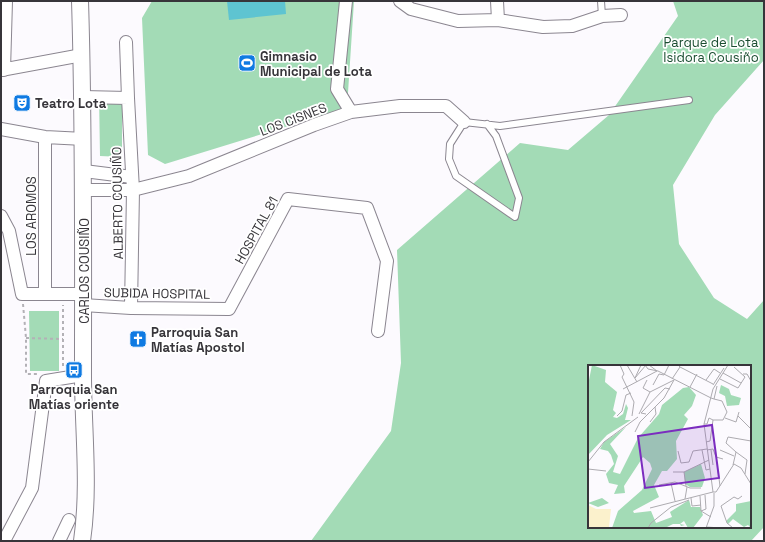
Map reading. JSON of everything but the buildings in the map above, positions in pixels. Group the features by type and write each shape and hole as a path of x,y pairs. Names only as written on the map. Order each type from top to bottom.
{"main road":[{"name":"CARLOS COUSIÑO","path":"80,1 84,139 83,375 86,502 82,541"}],"street":[{"path":"6,1 2,70 82,55"},
{"path":"346,1 337,90 351,112"},
{"path":"400,1 411,9 458,21 498,20 543,27 572,26 602,16 621,15"},
{"path":"497,1 498,20"},
{"name":"ALBERTO COUSIÑO","path":"126,42 133,190 131,308"},
{"path":"83,97 128,98"},
{"name":"LOS CISNES","path":"84,190 133,190 189,176 314,125 351,112 400,106 446,106 464,122"},
{"path":"1,129 45,137 84,139"},
{"name":"LOS AROMOS","path":"45,137 45,294"},
{"path":"84,171 132,177"},
{"name":"HOSPITAL 81","path":"229,309 288,199 367,208 388,261 378,331"},
{"path":"1,216 9,231 22,294"},
{"name":"SUBIDA HOSPITAL","path":"22,294 64,294 131,308 229,309"},
{"path":"4,541 32,488 46,381 83,375"},
{"path":"59,541 69,520"}],"lane":[{"path":"601,1 602,16"},
{"path":"487,124 496,136 519,198 516,217 456,176 449,159 450,144 464,122 487,124 500,126 689,100"}],"path":[{"path":"22,294 26,338 26,374 46,374 46,381"},
{"path":"63,367 64,294"},
{"path":"26,338 63,339"}],"green space":[{"name":"Gimnasio Municipal de Lota","path":"152,1 354,1 347,108 165,164 148,155 142,18"},
{"name":"Parque de Lota Isidora Cousiño","path":"673,1 764,1 764,60 715,115 673,185 679,244 714,298 747,319 764,300 764,527 751,541 311,541 391,431 401,363 397,250 520,143 568,150 609,115 678,16"},
{"path":"99,94 122,96 122,157 100,156"},
{"path":"29,311 59,311 59,371 30,371"}],"water":[{"path":"227,1 285,1 286,14 229,20"}],"place":[{"name":"Gimnasio Municipal de Lota","path":"247,63"},
{"name":"Teatro Lota","path":"22,103"},
{"name":"Parroquia San Matías Apostol","path":"138,339"},
{"name":"Parroquia San Matías oriente","path":"74,370"}]}
